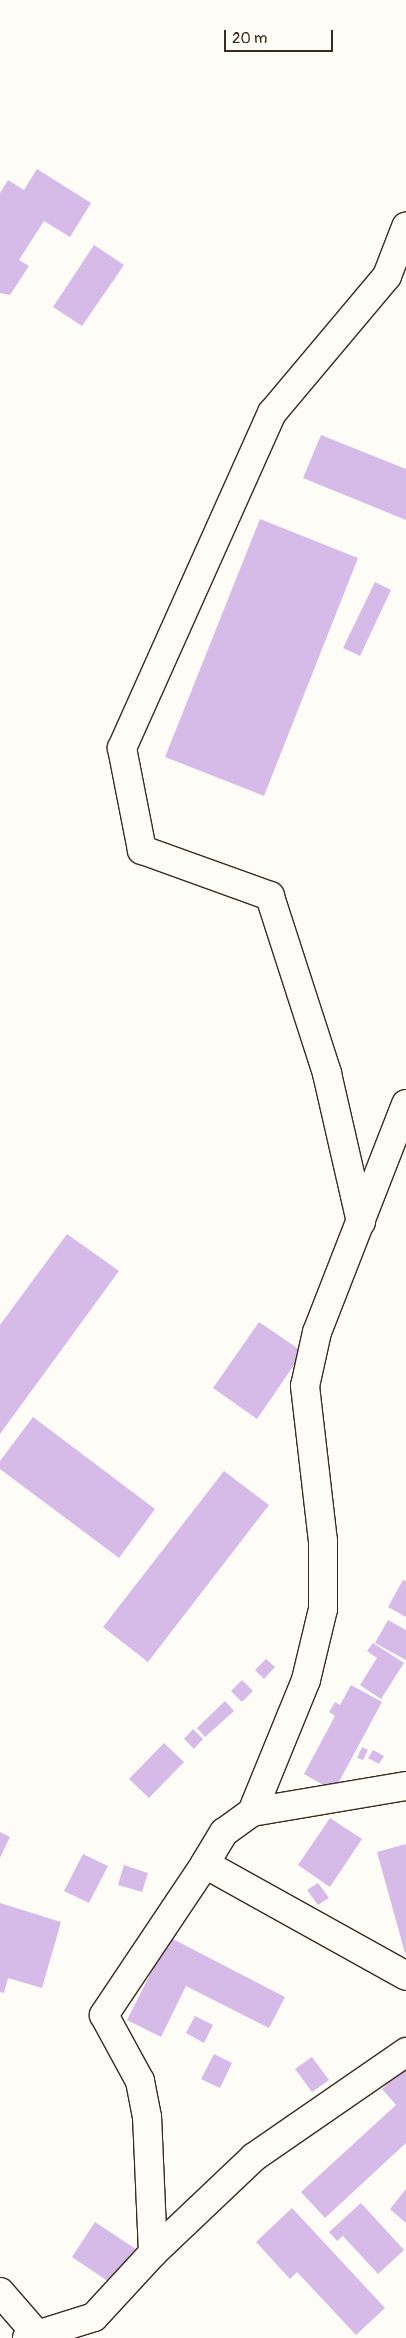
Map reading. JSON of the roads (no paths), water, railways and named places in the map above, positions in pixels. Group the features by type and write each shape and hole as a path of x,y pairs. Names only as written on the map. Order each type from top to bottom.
{"street":[{"path":"360,1222 327,1073 270,896 142,850 122,748 272,413 386,276 406,227"},
{"path":"252,1812 306,1680 323,1609 323,1541 305,1386 317,1332 406,1104"},
{"path":"153,2252 147,2117 140,2081 104,2015 205,1864 224,1832 252,1812 406,1786"},
{"path":"205,1864 406,1976"},
{"path":"0,2292 34,2336 94,2317 153,2252 254,2157 406,2052"}]}
